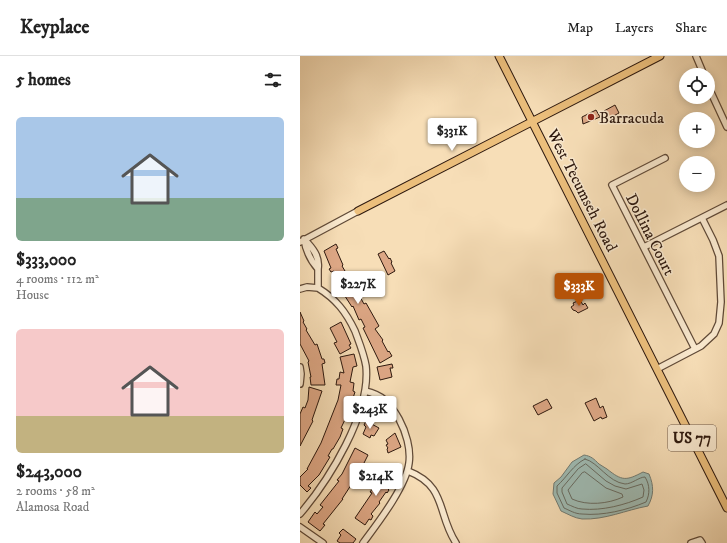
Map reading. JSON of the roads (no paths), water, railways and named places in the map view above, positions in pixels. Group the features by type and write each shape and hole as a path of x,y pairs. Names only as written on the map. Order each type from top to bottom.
{"main road":[{"name":"US 77","path":"499,56 532,121"},
{"path":"358,211 660,56"},
{"name":"West Tecumseh Road","path":"532,121 727,508"}],"street":[{"path":"696,56 701,68"},
{"path":"715,101 727,127"},
{"name":"Dollina Court","path":"665,158 612,184 695,349"},
{"path":"644,248 727,205"},
{"path":"318,288 318,270 306,252 302,241 358,211"},
{"path":"657,369 701,346 710,338 719,323 721,308 719,256 702,218"},
{"path":"300,290 307,287 318,288 334,298 350,322 363,353 366,367 365,391 357,417 345,447 318,491 300,514"},
{"path":"719,323 726,325"},
{"path":"300,367 300,384"},
{"path":"363,543 378,524 395,495 408,472 410,462 409,447 400,421 394,410 385,399 376,393 365,391"},
{"path":"408,472 424,479 432,487 456,543"},
{"path":"300,527 323,543"},
{"path":"691,543 700,540 702,543"}],"water":[{"path":"584,455 589,456 620,478 632,477 643,472 649,474 653,490 648,506 591,519 574,517 561,511 553,494 554,483 561,477 572,462"}],"place":[{"name":"Barracuda","path":"591,117"}]}
